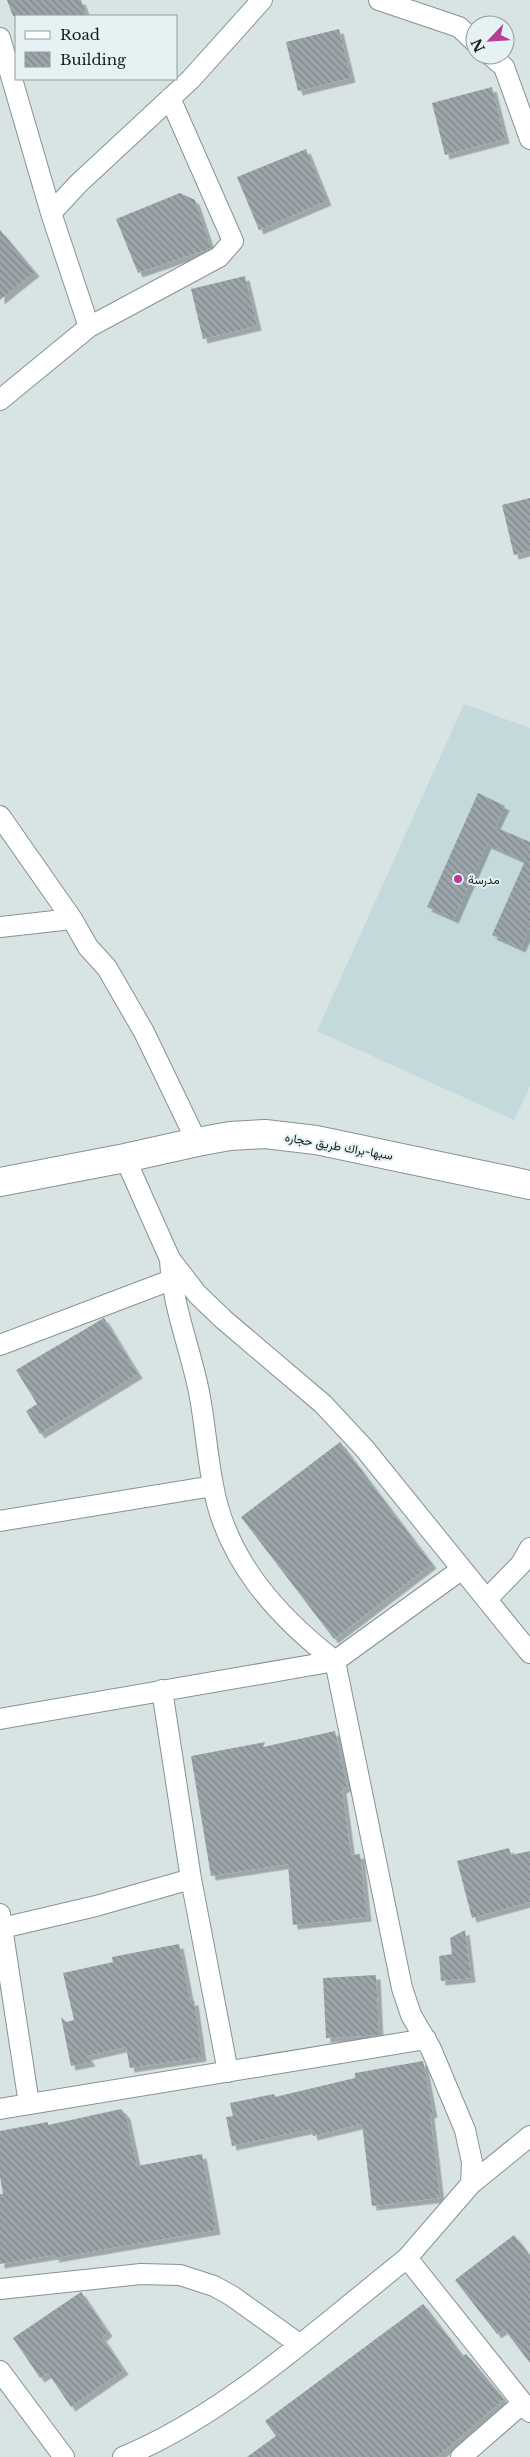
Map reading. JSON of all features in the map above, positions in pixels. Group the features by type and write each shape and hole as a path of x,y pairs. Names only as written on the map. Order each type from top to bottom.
{"main road":[{"name":"سبها-براك طريق حجاره","path":"0,1182 197,1142 248,1134 299,1138 530,1186"}],"street":[{"path":"51,214 79,183 190,79 262,0"},
{"path":"379,0 459,28 465,33"},
{"path":"0,38 51,214 89,327"},
{"path":"502,65 530,140"},
{"path":"0,400 89,327 219,257 233,240 170,98"},
{"path":"0,816 72,919 88,947 106,968 144,1032 197,1142"},
{"path":"0,927 72,919"},
{"path":"125,1158 170,1259 211,1308 323,1404 364,1448 530,1653"},
{"path":"170,1259 171,1280 180,1322 199,1390 213,1486 224,1530 235,1553 281,1615 335,1661 400,1980 411,2015 426,2039 465,2130 472,2162 472,2184"},
{"path":"0,1344 171,1280"},
{"path":"0,1521 213,1486"},
{"path":"486,1599 521,1564 530,1548"},
{"path":"0,1719 335,1661 462,1569"},
{"path":"162,1690 191,1878 228,2072"},
{"path":"29,2104 1,1921 96,1906 191,1878"},
{"path":"0,2109 426,2039"},
{"path":"123,2457 168,2436 200,2417 261,2374 407,2258 472,2184 530,2136"},
{"path":"407,2258 527,2408 461,2457"},
{"path":"0,2289 141,2274 180,2275 214,2286 232,2296 299,2344"},
{"path":"0,2371 64,2457"}],"shaded area":[{"name":"مدرسة","path":"464,704 530,728 530,1086 514,1120 317,1031"}],"building":[{"path":"7,0 81,0 87,15 15,15 13,16"},
{"path":"339,29 351,78 298,91 286,42"},
{"path":"492,87 505,139 445,155 432,103"},
{"path":"306,149 327,201 259,230 237,177"},
{"path":"180,193 195,200 211,248 138,273 116,219"},
{"path":"0,230 35,272 0,300"},
{"path":"245,276 257,326 203,339 191,289"},
{"path":"530,498 530,551 514,555 502,505"},
{"path":"478,793 505,806 495,827 530,842 530,927 521,948 492,935 525,861 487,844 454,919 427,907"},
{"path":"104,1318 138,1374 40,1434 26,1411 37,1404 16,1370"},
{"path":"340,1442 432,1564 334,1639 241,1517"},
{"path":"335,1731 347,1787 342,1789 351,1855 360,1854 367,1917 293,1925 288,1864 211,1876 191,1756 265,1742 263,1747"},
{"path":"509,1848 511,1855 530,1851 530,1902 472,1918 457,1861"},
{"path":"465,1930 471,1978 441,1981 439,1956 452,1954 450,1938"},
{"path":"179,1944 190,2001 194,2001 202,2057 130,2068 126,2047 87,2056 91,2062 71,2066 61,2017 66,2022 74,2020 63,1973 113,1962 112,1957"},
{"path":"376,1975 379,2035 326,2038 323,1978"},
{"path":"423,2061 433,2113 430,2114 440,2198 372,2206 362,2124 313,2136 311,2129 232,2146 226,2117 233,2116 230,2103 274,2094 275,2097 355,2078 355,2073"},
{"path":"121,2109 126,2115 137,2166 202,2154 216,2230 55,2258 54,2255 0,2264 0,2194 3,2194 0,2177 0,2131 48,2122 48,2125"},
{"path":"514,2235 530,2256 530,2363 504,2329 497,2334 455,2280"},
{"path":"81,2292 108,2332 102,2337 124,2370 71,2407 48,2373 40,2378 13,2338"},
{"path":"423,2304 463,2356 466,2354 504,2399 450,2446 437,2457 247,2457 276,2436 265,2421"}],"place":[{"name":"مدرسة","path":"458,879"}]}
